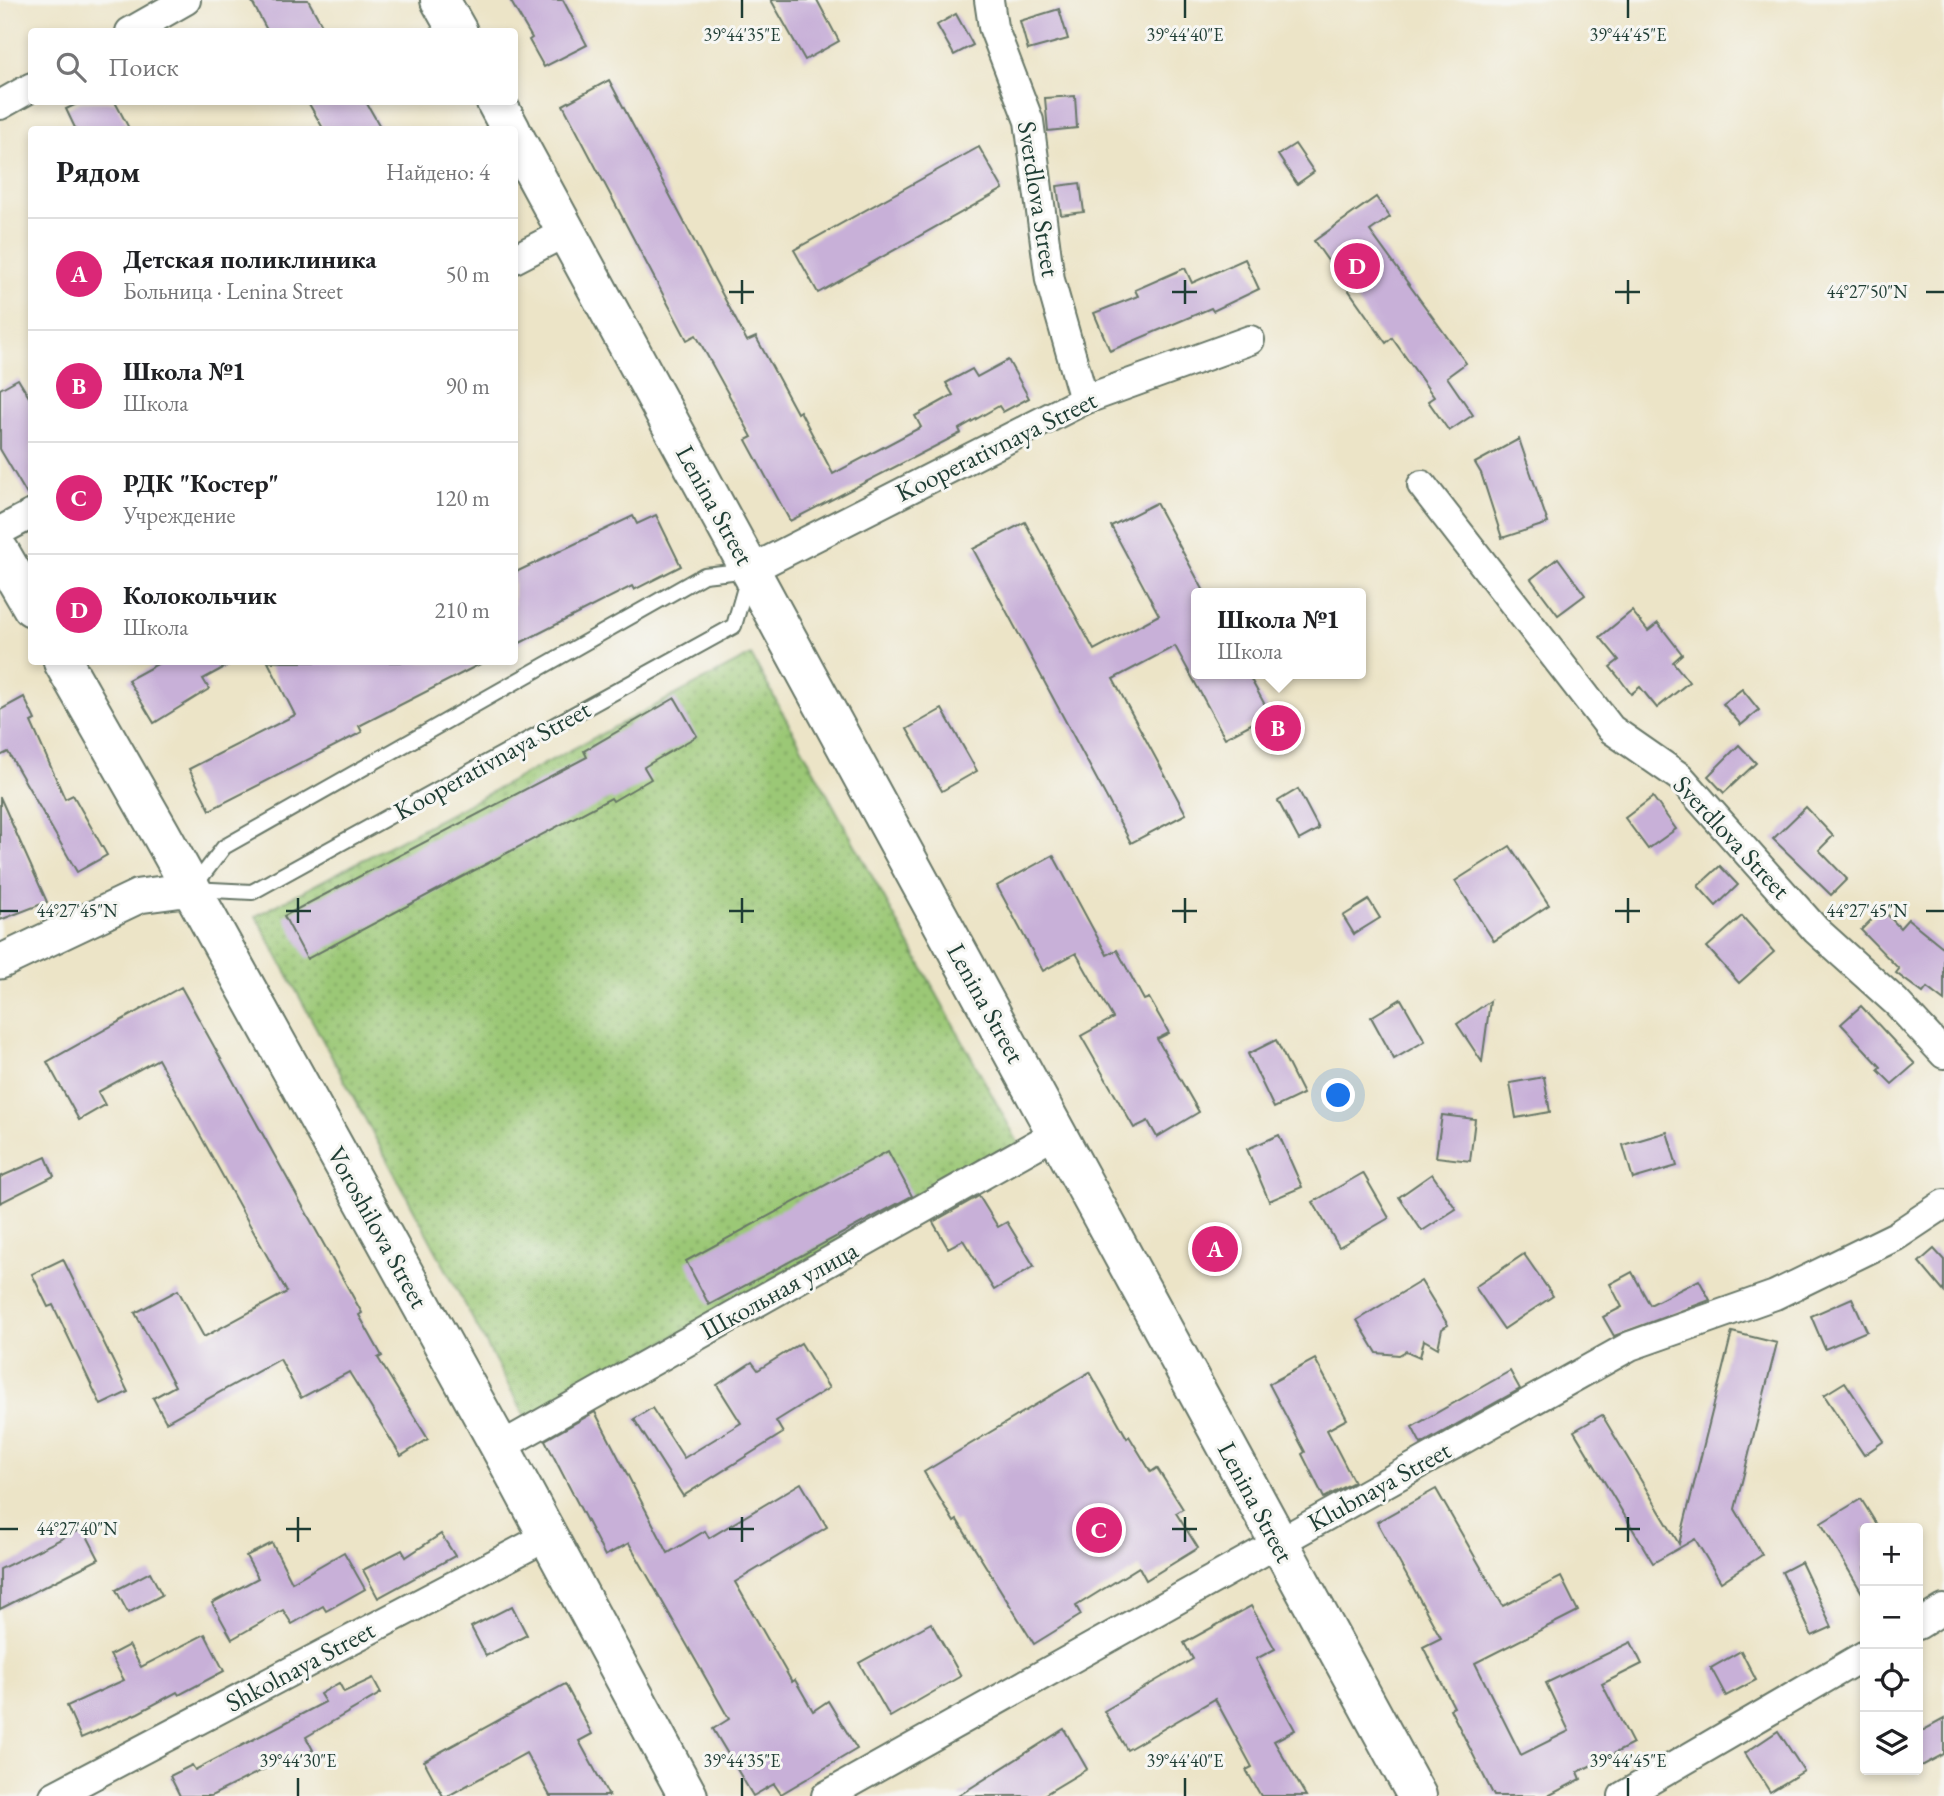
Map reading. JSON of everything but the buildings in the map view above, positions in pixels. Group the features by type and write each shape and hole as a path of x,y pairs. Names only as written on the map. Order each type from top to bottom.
{"main road":[{"path":"440,0 456,28"},
{"path":"498,105 509,126"},
{"name":"Lenina Street","path":"518,143 1417,1796"},
{"path":"0,552 28,600"},
{"name":"Voroshilova Street","path":"64,665 192,889 500,1447 546,1537 688,1796"}],"street":[{"path":"137,28 186,0"},
{"name":"Sverdlova Street","path":"989,0 993,27 1029,121 1051,280 1084,400"},
{"path":"0,105 28,89"},
{"path":"518,257 566,232"},
{"name":"Kooperativnaya Street","path":"750,570 1084,400 1250,341"},
{"name":"Sverdlova Street","path":"1422,485 1611,729 1680,777 1816,930 1896,1002 1944,1054"},
{"path":"0,531 28,516"},
{"name":"Kooperativnaya Street","path":"0,962 139,895 192,889"},
{"name":"Школьная улица","path":"500,1447 1058,1133"},
{"name":"Klubnaya Street","path":"826,1796 1629,1346 1775,1295 1896,1236 1944,1204"},
{"name":"Shkolnaya Street","path":"54,1796 546,1537"},
{"path":"1923,1622 1944,1609"},
{"path":"1623,1796 1860,1658"}],"lane":[{"name":"Kooperativnaya Street","path":"750,570 734,626 252,892 192,889 224,847 704,575 750,570"}],"green space":[{"path":"751,655 1020,1146 526,1418 256,916"}],"place":[{"name":"Колокольчик","path":"1357,266"},
{"name":"Школа №1","path":"1278,728"},
{"name":"Детская поликлиника","path":"1215,1249"},
{"name":"РДК \"Костер\"","path":"1099,1530"}]}
